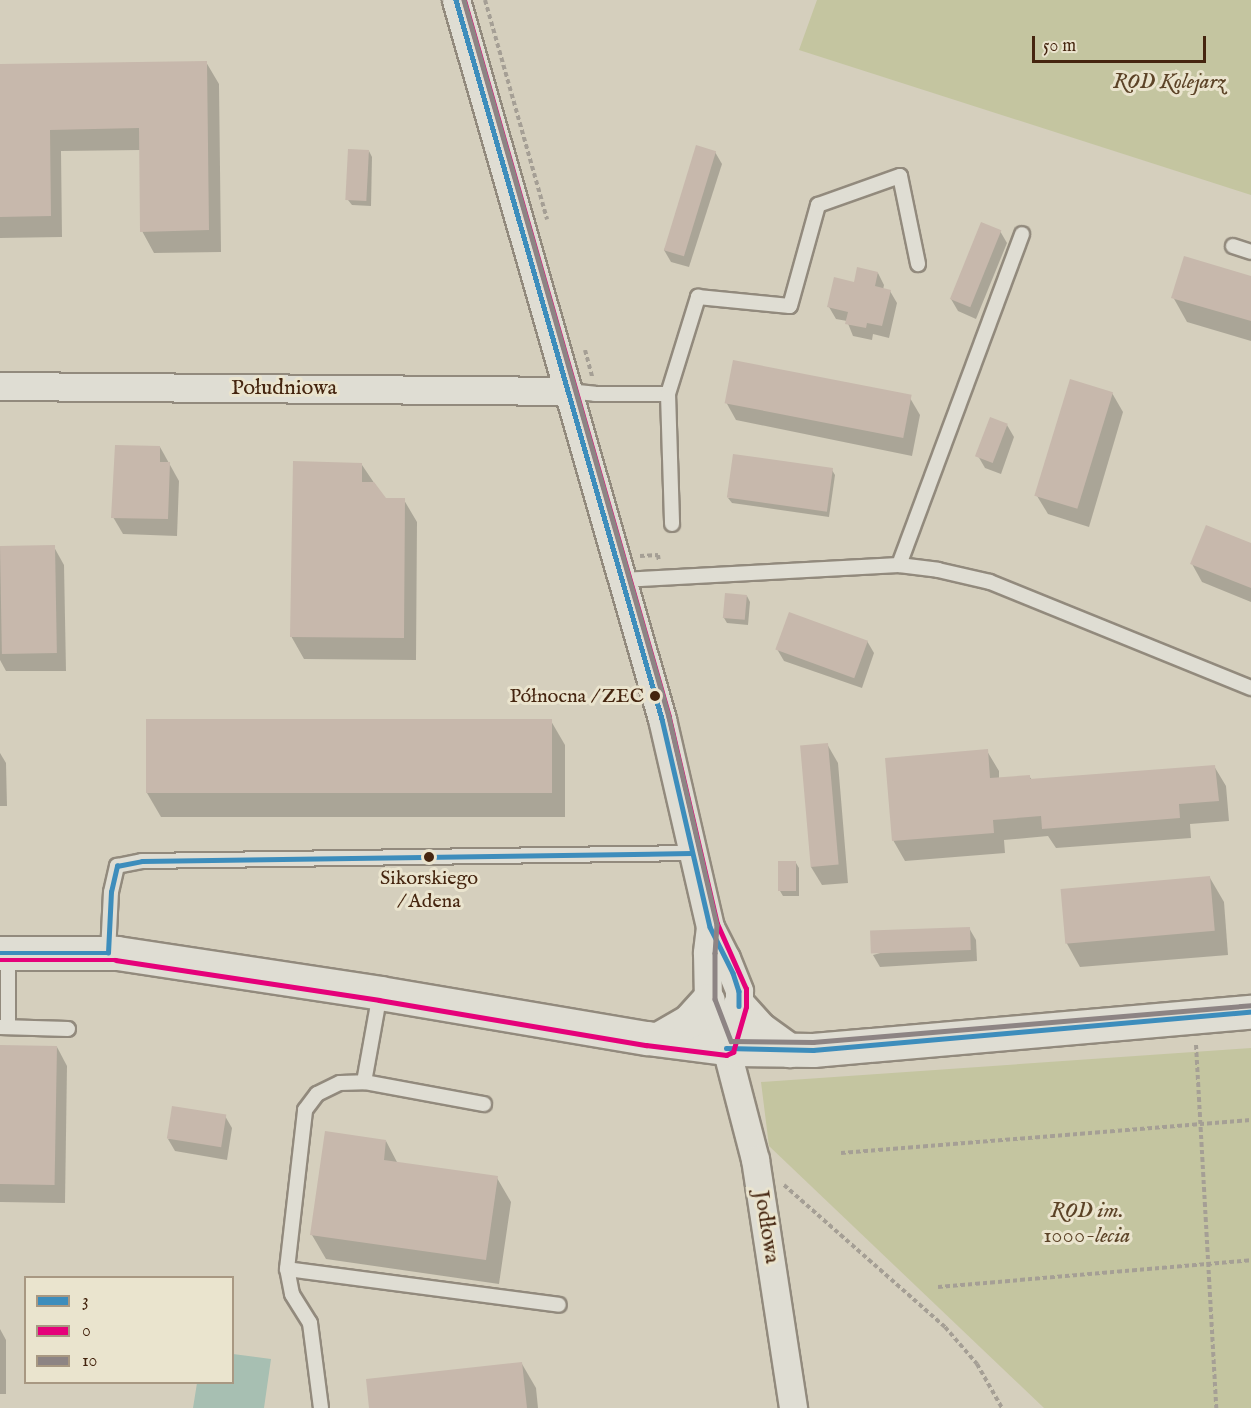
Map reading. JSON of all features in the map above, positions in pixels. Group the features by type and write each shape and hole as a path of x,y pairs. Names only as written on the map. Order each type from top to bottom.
{"street":[{"name":"Jodłowa","path":"456,0 662,719 691,853 710,927 707,953 723,1003 713,1020 726,1048 755,1159 793,1408"},
{"name":"Południowa","path":"0,386 568,391"},
{"path":"4,953 108,953 726,1048 789,1050 1251,1012"},
{"path":"658,1039 723,1003 789,1050"}],"lane":[{"path":"672,524 668,394 698,297 790,306 819,205 900,176 918,264"},
{"path":"899,565 1023,234"},
{"path":"1233,246 1251,252"},
{"path":"568,391 595,394 668,394"},
{"path":"622,580 899,565 938,570 990,582 1251,688"},
{"path":"108,953 111,892 117,866 142,861 691,853"},
{"path":"4,953 4,1027 68,1029"},
{"path":"364,1082 380,993"},
{"path":"321,1408 310,1323 292,1294 287,1269 305,1110 317,1094 340,1083 364,1082 484,1104"},
{"path":"287,1269 559,1305"}],"path":[{"path":"1194,1017 1216,1408"},
{"path":"841,1153 1251,1120"},
{"path":"755,1159 945,1327 977,1364 1002,1408"},
{"path":"938,1287 1251,1260"}],"green space":[{"name":"ROD Kolejarz","path":"817,0 1251,0 1251,195 799,50"},
{"name":"ROD im. 1000-lecia","path":"1251,1048 1251,1408 1044,1408 769,1146 761,1082"}],"shaded area":[{"path":"234,1354 271,1359 264,1408 193,1408 197,1384 234,1384"}],"building":[{"path":"207,61 209,230 140,232 139,128 50,130 51,216 0,217 0,64"},
{"path":"696,145 716,151 684,256 664,250"},
{"path":"348,149 369,150 366,201 345,200"},
{"path":"981,222 1001,230 970,307 950,299"},
{"path":"1184,256 1251,276 1251,321 1171,298"},
{"path":"857,267 878,272 875,286 891,290 882,326 867,323 866,328 845,324 848,312 827,307 834,277 854,282"},
{"path":"733,360 912,395 903,438 725,403"},
{"path":"1070,379 1113,392 1077,509 1034,496"},
{"path":"990,417 1008,424 993,463 975,456"},
{"path":"115,445 160,446 160,462 170,462 168,519 111,518"},
{"path":"733,454 833,468 827,512 727,498"},
{"path":"293,461 362,463 362,482 374,482 386,498 405,498 404,638 290,637"},
{"path":"1206,525 1251,543 1251,588 1190,564"},
{"path":"55,545 57,653 2,654 0,546"},
{"path":"725,593 747,595 745,620 723,618"},
{"path":"789,612 868,641 854,678 775,650"},
{"path":"146,719 552,719 552,793 146,793"},
{"path":"828,743 839,865 811,867 800,745"},
{"path":"988,749 990,778 1030,775 1030,779 1215,765 1219,801 1179,804 1180,818 1042,829 1041,816 993,820 994,833 892,841 885,758"},
{"path":"778,861 796,861 796,891 778,891"},
{"path":"1210,876 1215,931 1065,944 1061,889"},
{"path":"970,927 971,950 871,953 870,930"},
{"path":"0,1045 57,1046 55,1185 0,1184"},
{"path":"172,1106 226,1115 221,1147 167,1139"},
{"path":"325,1131 386,1140 384,1160 498,1176 486,1260 310,1235"},
{"path":"522,1362 527,1408 369,1408 366,1379"}],"transit line":[{"name":"3","path":"456,0 662,719 710,927 733,973 739,991 739,1006"},
{"name":"0","path":"0,960 116,960 379,1000 646,1045 726,1055 733,1052 746,1007 746,989 717,924 669,717 464,0"},
{"name":"10","path":"464,0 669,717 717,925 715,999 731,1041 813,1042 1250,1005"},
{"name":"3","path":"108,953 111,892 117,866 142,861 691,853"},
{"name":"3","path":"0,953 108,953"},
{"name":"3","path":"726,1048 813,1050 1251,1012"}],"place":[{"name":"Północna / ZEC","path":"655,696"},
{"name":"Sikorskiego / Adena","path":"429,857"}]}
